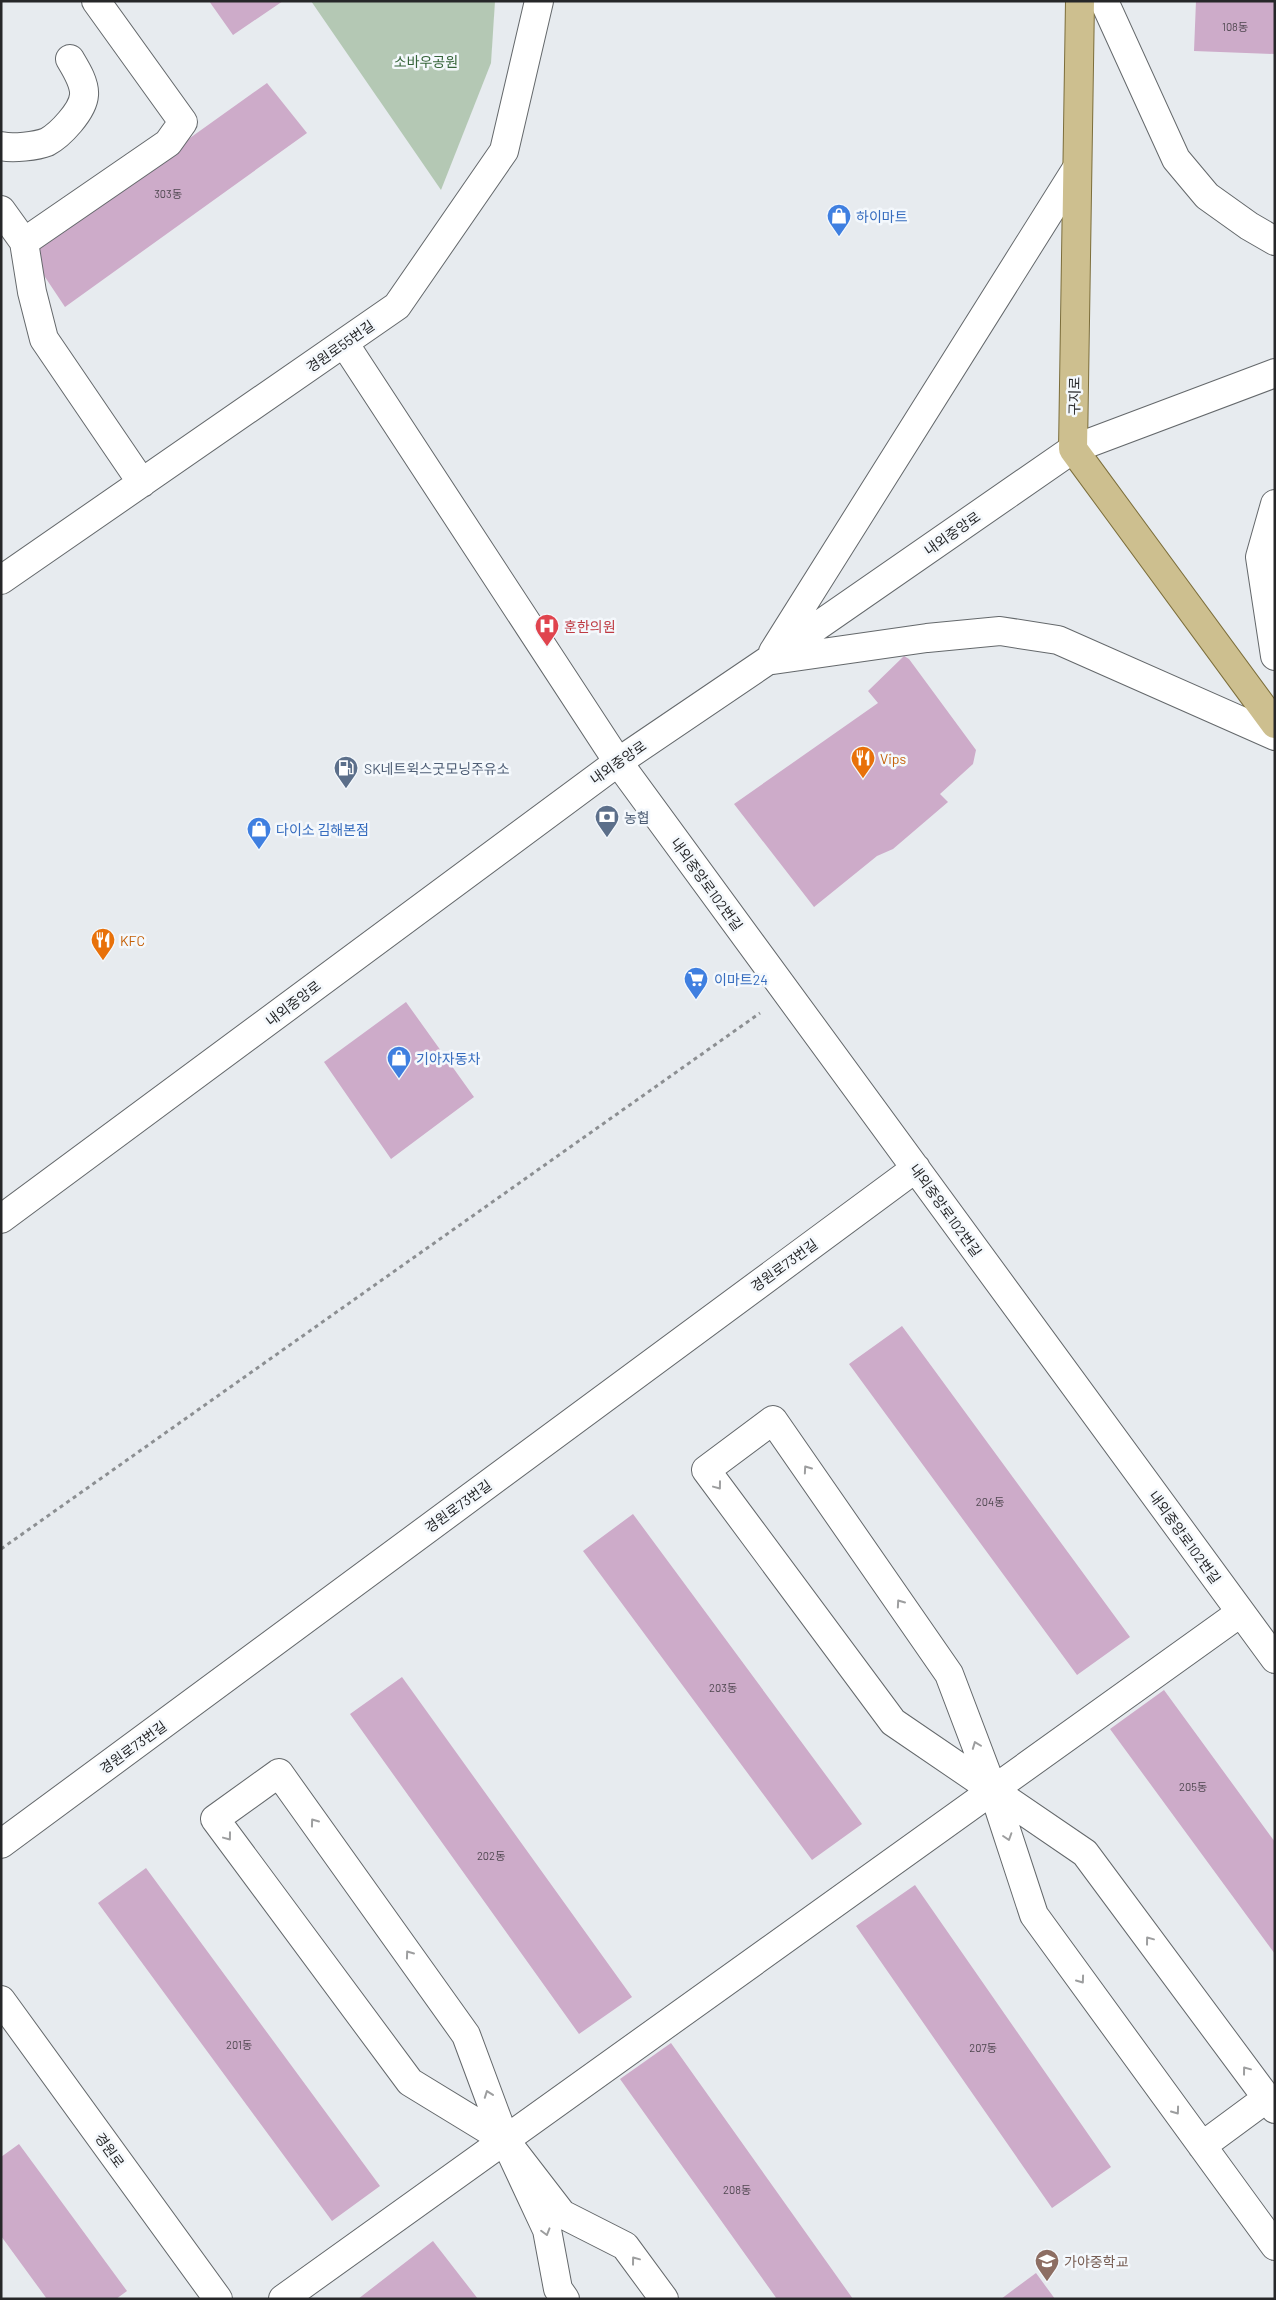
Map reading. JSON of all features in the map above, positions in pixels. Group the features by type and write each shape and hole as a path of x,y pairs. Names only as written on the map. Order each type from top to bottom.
{"main road":[{"name":"구지로","path":"1073,448 1080,1"},
{"path":"1073,448 1275,724"}],"street":[{"path":"24,242 168,143 183,122 96,1"},
{"name":"경원로55번길","path":"1,580 397,306 504,151 539,1"},
{"path":"1104,1 1176,159 1207,196 1249,226 1275,241"},
{"path":"1,146 10,149 46,142 76,116 84,95 78,73 70,59"},
{"path":"767,661 1077,168"},
{"path":"1,210 24,242 32,292 44,339 142,483"},
{"name":"내외중앙로102번길","path":"344,343 618,762 1275,1659"},
{"name":"내외중앙로","path":"1,1219 618,762 767,661 1073,448 1275,373"},
{"path":"1275,504 1260,556 1275,656"},
{"path":"767,661 927,638 1000,631 1058,640 1275,736"},
{"name":"경원로73번길","path":"1,1844 916,1168"},
{"path":"1202,2146 1271,2104 1084,1854 993,1790 893,1722 706,1470 773,1420 949,1674 993,1790 1034,1916 1275,2246"},
{"path":"283,2299 1240,1613"},
{"path":"565,2299 558,2289 547,2230 505,2140 466,2034 279,1773 214,1819 410,2082 505,2140 562,2214 625,2246 664,2299"},
{"name":"경원로","path":"1,2000 218,2299"}],"path":[{"path":"1,1549 788,993"}],"green space":[{"name":"소바우공원","path":"311,1 495,1 491,63 441,190"}],"building":[{"path":"209,1 283,1 233,35"},
{"path":"1196,1 1275,1 1275,54 1194,51"},
{"path":"267,83 307,133 65,307 29,253"},
{"name":"Vips","path":"904,656 909,659 976,750 973,764 940,794 948,802 893,849 877,856 814,907 734,804 878,703 868,691"},
{"name":"기아자동차","path":"406,1002 474,1097 391,1159 324,1062"},
{"path":"902,1326 1130,1637 1077,1675 849,1364"},
{"path":"633,1514 862,1824 812,1860 583,1551"},
{"path":"402,1677 632,1997 579,2034 350,1714"},
{"path":"1164,1690 1275,1842 1275,1954 1110,1729"},
{"path":"146,1868 380,2186 332,2221 98,1903"},
{"path":"915,1885 1111,2167 1052,2208 856,1926"},
{"path":"671,2043 853,2299 777,2299 620,2079"},
{"path":"19,2144 127,2291 116,2299 47,2299 1,2236 1,2157"},
{"path":"433,2241 478,2299 358,2299"},
{"path":"1036,2273 1055,2299 1001,2299"}],"place":[{"name":"하이마트","path":"839,237"},
{"name":"훈한의원","path":"547,647"},
{"name":"Vips","path":"863,779"},
{"name":"SK네트윅스굿모닝주유소","path":"346,789"},
{"name":"농협","path":"607,838"},
{"name":"다이소 김해본점","path":"259,850"},
{"name":"KFC","path":"103,961"},
{"name":"이마트24","path":"696,1000"},
{"name":"기아자동차","path":"399,1079"},
{"name":"가야중학교","path":"1047,2282"}]}
